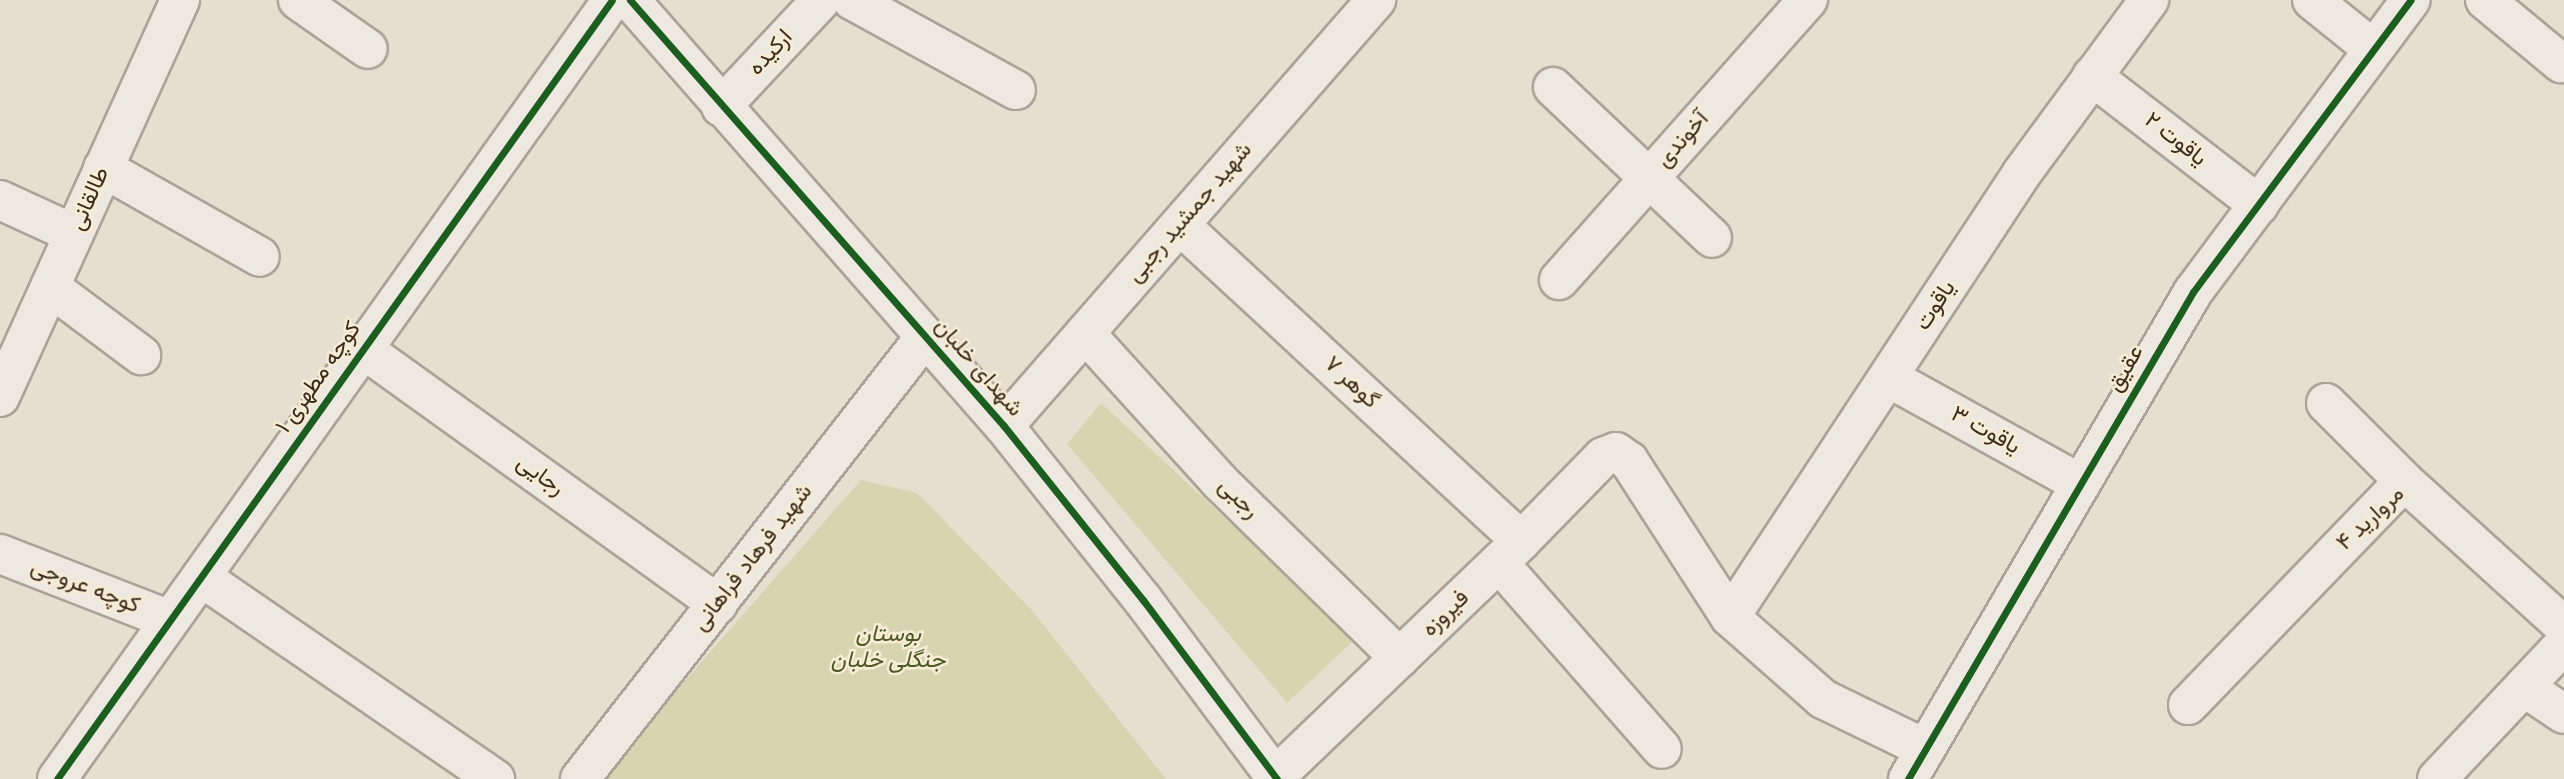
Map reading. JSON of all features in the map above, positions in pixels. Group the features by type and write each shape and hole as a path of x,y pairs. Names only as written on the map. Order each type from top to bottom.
{"street":[{"name":"طالقانی","path":"0,397 10,351 50,287 180,0"},
{"path":"298,0 368,48"},
{"name":"کوچه مطهری ۱","path":"57,779 612,0"},
{"name":"شهدای خلبان","path":"630,0 721,107 1004,426 1143,600 1276,778"},
{"name":"ارکیده","path":"721,107 821,0"},
{"path":"852,0 1016,90"},
{"name":"شهید جمشید رجبی","path":"1004,426 1376,0"},
{"name":"آخوندی","path":"1559,280 1808,0"},
{"name":"یاقوت","path":"1730,617 2022,173 2149,0"},
{"path":"2312,0 2373,49"},
{"name":"عقیق","path":"1917,764 2193,292 2411,0"},
{"path":"2485,0 2561,63"},
{"name":"یاقوت ۲","path":"2092,76 2259,205"},
{"path":"1553,87 1713,238"},
{"path":"103,168 260,257"},
{"path":"0,200 74,234"},
{"name":"گوهر ۷","path":"1180,225 1510,552 1662,749"},
{"path":"50,287 141,355"},
{"name":"رجبی","path":"1085,333 1221,483 1400,658"},
{"name":"شهید فرهاد فراهانی","path":"580,779 925,337"},
{"name":"رجایی","path":"363,349 718,604"},
{"name":"یاقوت ۳","path":"1889,377 2081,484"},
{"path":"2326,403 2404,481"},
{"name":"فیروزه","path":"1276,778 1510,552 1603,457 1616,452 1629,461 1730,617"},
{"name":"مروارید ۴","path":"2188,705 2404,481 2564,626"},
{"name":"کوچه عروجی","path":"0,554 170,620"},
{"path":"201,577 495,779"},
{"path":"1730,617 1823,699 1917,764"},
{"path":"2437,779 2564,644"},
{"path":"2524,687 2564,715"}],"green space":[{"path":"1101,403 1355,639 1287,703 1067,444"},
{"name":"بوستان جنگلی خلبان","path":"861,480 917,493 1030,608 1166,779 599,779"}],"cycle path":[{"path":"57,779 612,0"},
{"path":"630,0 1004,426 1143,600 1277,779"},
{"path":"1908,779 2193,292 2411,0"}]}
